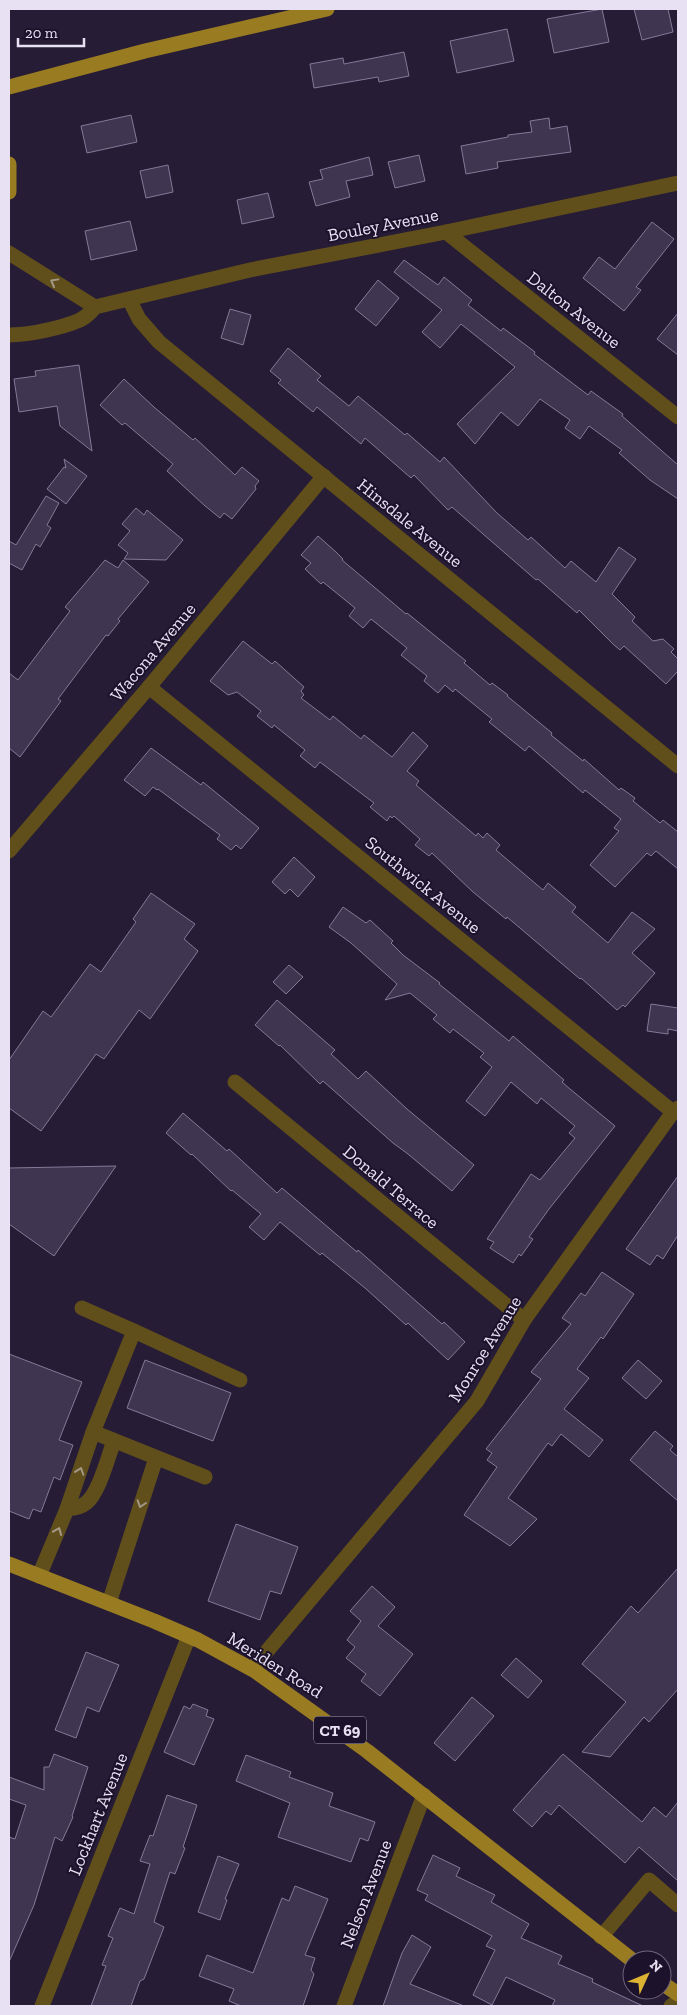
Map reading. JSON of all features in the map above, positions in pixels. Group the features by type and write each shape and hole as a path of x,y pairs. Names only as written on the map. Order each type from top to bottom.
{"main road":[{"path":"9,87 145,51 328,9"},
{"path":"9,164 9,192"},
{"name":"Meriden Road","path":"9,1564 189,1636 252,1669 325,1719 622,1953"}],"street":[{"name":"Bouley Avenue","path":"9,335 75,322 85,317 95,307 250,270 446,232 678,183"},
{"name":"Dalton Avenue","path":"446,232 678,417"},
{"path":"9,252 95,307"},
{"name":"Hinsdale Avenue","path":"129,299 139,319 159,342 678,766"},
{"name":"Wacona Avenue","path":"9,851 149,687 324,476"},
{"name":"Southwick Avenue","path":"149,687 676,1110"},
{"name":"Donald Terrace","path":"235,1082 524,1320"},
{"name":"Monroe Avenue","path":"252,1669 477,1401 524,1320 676,1110"},
{"path":"82,1308 240,1380"},
{"path":"39,1576 67,1509 93,1432 134,1331"},
{"path":"93,1432 206,1477"},
{"path":"67,1509 79,1508 87,1503 94,1494 114,1441"},
{"path":"109,1603 156,1458"},
{"name":"Lockhart Avenue","path":"42,2006 189,1636"},
{"name":"Nelson Avenue","path":"344,2006 424,1795"},
{"path":"601,1937 649,1880 678,1905"},
{"path":"671,2006 678,2001"}],"building":[{"path":"602,9 609,42 554,53 547,19"},
{"path":"634,9 668,9 673,32 642,40"},
{"path":"507,29 514,61 457,73 450,41"},
{"path":"404,52 409,76 379,82 378,77 314,88 310,64 343,58 344,64"},
{"path":"131,115 137,142 87,153 81,126"},
{"path":"549,118 550,129 567,126 571,152 497,162 498,168 466,174 461,146 508,137 508,135 532,132 530,121"},
{"path":"419,155 425,181 395,188 388,162"},
{"path":"369,157 373,175 346,181 350,197 316,206 309,182 323,179 320,170"},
{"path":"168,165 173,192 146,198 140,171"},
{"path":"268,193 274,217 242,224 237,200"},
{"path":"130,221 137,250 91,260 85,231"},
{"path":"652,222 674,239 636,287 641,290 624,311 583,278 599,257 615,269"},
{"path":"404,260 438,285 444,277 472,300 468,305 501,331 503,328 588,395 591,391 623,414 622,416 678,465 678,499 650,480 619,453 622,450 589,426 580,439 565,428 570,420 540,399 518,426 501,412 475,444 457,424 515,367 461,324 440,348 422,332 442,310 394,272"},
{"path":"378,280 399,298 376,326 355,309"},
{"path":"230,309 251,315 243,345 221,338"},
{"path":"678,313 678,355 657,339"},
{"path":"288,348 321,376 317,380 349,406 358,396 405,435 407,433 440,462 444,457 497,513 528,540 531,537 565,568 571,561 596,582 619,547 636,559 612,594 635,617 632,621 653,641 663,639 674,649 671,652 678,659 678,671 666,684 624,646 620,650 579,610 577,613 538,579 536,580 452,507 448,510 414,475 411,478 365,438 361,444 317,407 313,412 278,383 281,380 270,371"},
{"path":"79,365 92,451 60,426 57,406 19,412 14,379 36,376 35,371"},
{"path":"124,379 193,440 195,438 235,475 242,467 259,481 255,486 256,489 232,519 224,513 220,518 204,505 167,471 173,464 125,423 122,425 100,405"},
{"path":"64,459 87,476 66,504 47,489 64,467 66,468"},
{"path":"46,496 59,503 47,525 51,528 40,547 36,544 22,570 9,563 9,541 16,545"},
{"path":"136,508 144,515 147,510 183,540 166,560 124,559 128,553 118,545 130,531 122,524"},
{"path":"318,536 342,560 466,661 464,663 490,685 492,683 508,695 552,733 551,735 583,761 584,759 619,790 621,788 635,798 633,801 660,823 663,820 678,832 678,869 656,851 651,856 647,853 615,887 590,865 619,831 614,828 621,819 585,790 583,793 529,746 525,751 489,722 492,719 455,689 453,692 445,685 438,693 424,681 427,676 401,655 407,648 371,619 363,628 349,616 355,608 323,582 321,584 305,569 311,563 301,555"},
{"path":"105,560 118,568 123,560 149,582 118,619 120,621 108,636 106,635 58,699 61,701 20,757 9,748 9,673 18,680 70,611 65,607"},
{"path":"243,641 272,664 275,661 304,687 301,691 304,695 301,698 330,720 333,716 361,739 364,735 392,757 413,732 428,746 407,771 419,781 416,785 476,836 478,833 483,838 487,833 500,845 496,850 543,890 548,883 576,907 572,912 608,943 632,912 655,929 632,953 655,973 625,1007 623,1005 617,1010 507,917 506,919 473,892 432,853 429,856 415,845 420,839 394,816 392,818 390,816 387,821 370,807 374,803 320,762 315,768 300,756 305,750 274,725 272,728 257,716 261,711 237,692 228,695 210,681"},
{"path":"151,748 201,785 203,782 259,828 241,849 236,845 231,850 217,839 220,835 158,789 153,787 145,796 124,780"},
{"path":"294,857 315,877 298,897 290,889 285,894 272,882"},
{"path":"151,893 195,924 184,939 198,951 150,1019 139,1010 104,1059 96,1054 41,1131 9,1108 9,1060 43,1011 51,1017 90,964 101,972 136,922 133,919"},
{"path":"343,907 366,923 370,920 393,941 391,943 403,955 440,983 509,1041 513,1036 564,1080 562,1082 615,1126 549,1209 529,1237 533,1239 521,1256 519,1254 513,1263 490,1248 494,1242 487,1239 531,1174 540,1180 575,1138 569,1133 575,1126 541,1098 537,1104 511,1082 485,1116 466,1101 492,1067 480,1057 484,1053 453,1029 450,1033 433,1019 437,1015 410,993 385,1000 397,984 351,943 329,927"},
{"path":"289,965 303,977 286,994 273,982"},
{"path":"277,1000 335,1050 331,1054 358,1079 366,1071 407,1109 474,1165 452,1191 393,1143 323,1081 320,1084 280,1045 255,1025"},
{"path":"651,1004 678,1008 678,1031 668,1029 668,1034 647,1031"},
{"path":"183,1113 227,1151 229,1149 277,1193 282,1188 357,1252 358,1250 442,1324 444,1322 465,1342 448,1360 408,1323 406,1325 365,1288 322,1253 320,1255 280,1222 264,1240 249,1227 261,1214 231,1191 192,1154 166,1133"},
{"path":"116,1166 54,1256 9,1224 9,1168"},
{"path":"678,1176 678,1235 663,1259 657,1255 650,1265 626,1249"},
{"path":"602,1272 634,1294 603,1339 601,1337 577,1369 589,1378 564,1409 603,1440 589,1457 561,1434 552,1446 548,1443 508,1498 537,1519 510,1546 464,1515 497,1467 487,1460 492,1453 486,1449 541,1379 531,1372 571,1324 562,1318 581,1293 585,1296"},
{"path":"9,1354 82,1382 59,1440 73,1445 60,1480 54,1477 41,1512 33,1509 29,1519 9,1511"},
{"path":"145,1360 231,1393 213,1441 127,1408"},
{"path":"638,1360 662,1381 646,1399 622,1378"},
{"path":"655,1431 673,1446 670,1450 678,1457 678,1501 630,1460"},
{"path":"236,1524 298,1547 281,1594 270,1591 260,1620 208,1601"},
{"path":"678,1568 678,1689 649,1722 644,1717 610,1757 582,1752 626,1702 582,1664 631,1606 638,1613"},
{"path":"372,1586 395,1607 378,1626 413,1654 380,1696 361,1681 366,1674 346,1658 355,1647 347,1640 361,1621 350,1611"},
{"path":"86,1652 119,1665 99,1712 87,1707 76,1738 55,1730"},
{"path":"516,1658 542,1681 528,1698 501,1675"},
{"path":"472,1697 494,1716 455,1761 434,1743"},
{"path":"193,1704 208,1710 206,1716 214,1719 194,1765 164,1752 184,1706 190,1709"},
{"path":"54,1754 88,1767 73,1817 62,1841 55,1837 34,1905 9,1962 9,1837 15,1839 26,1805 9,1799 9,1777 44,1790 44,1767 49,1767"},
{"path":"563,1754 642,1822 654,1807 666,1817 678,1802 678,1881 639,1847 625,1863 559,1805 551,1815 546,1811 532,1827 513,1810"},
{"path":"246,1755 291,1772 289,1777 333,1793 329,1806 375,1822 368,1841 360,1838 351,1862 278,1837 290,1803 236,1781"},
{"path":"167,1795 197,1805 183,1847 185,1848 175,1874 170,1872 154,1922 164,1927 144,1979 140,1981 131,2006 91,2006 106,1966 102,1965 113,1938 108,1936 120,1908 134,1914 150,1864 140,1861 150,1835 153,1836"},
{"path":"433,1855 460,1868 456,1876 495,1895 491,1902 529,1924 521,1938 562,1956 558,1964 593,1979 592,1982 622,1996 622,2000 630,2000 643,2006 552,2006 555,2000 506,1977 492,2005 473,1995 495,1950 486,1946 492,1936 425,1900 428,1895 417,1890"},
{"path":"218,1856 239,1864 225,1899 227,1900 220,1920 198,1912"},
{"path":"295,1886 328,1899 305,1955 315,1958 311,1970 314,1974 303,2006 241,2006 229,2001 234,1989 199,1976 207,1955 253,1973 282,1898 289,1901"},
{"path":"412,1935 431,1947 410,1984 464,2006 383,2006 402,1953"}]}
